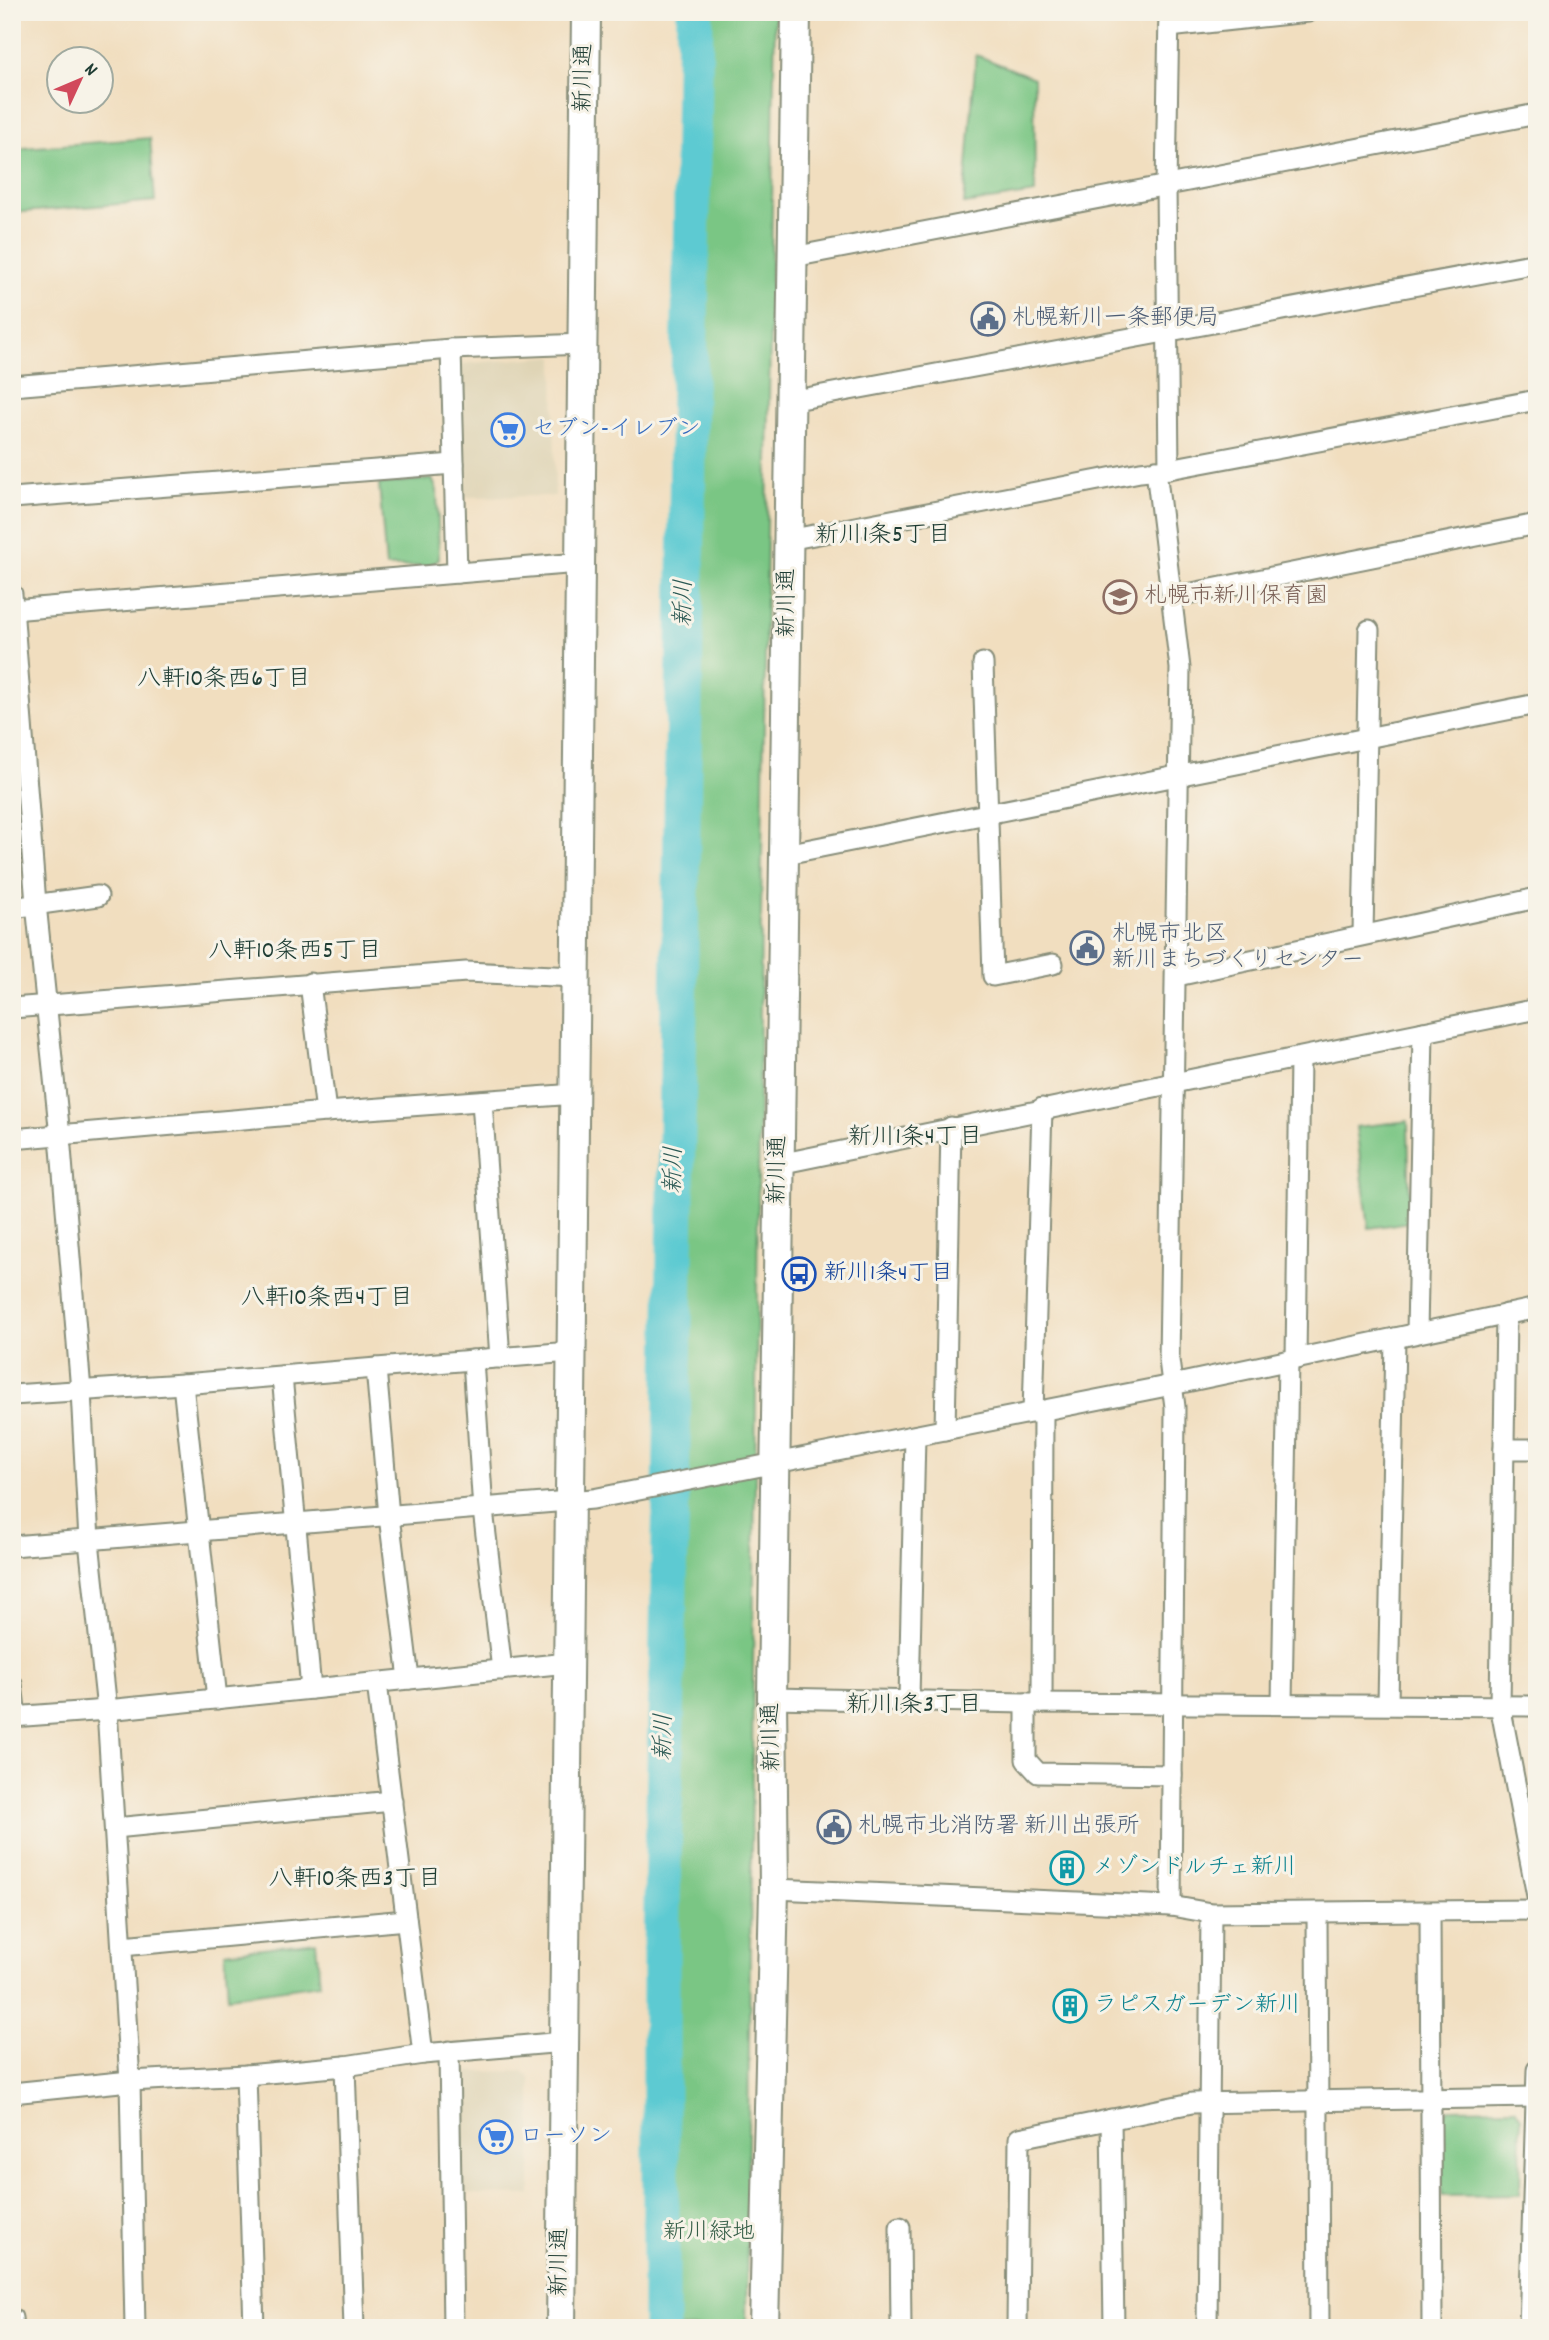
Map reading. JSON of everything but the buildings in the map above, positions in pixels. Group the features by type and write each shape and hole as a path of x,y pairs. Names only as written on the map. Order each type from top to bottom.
{"street":[{"name":"新川通","path":"561,2328 567,1663 581,1501 570,1352 586,12"},
{"name":"新川通","path":"764,2328 774,1889 772,1698 762,1467 779,1164 786,854 796,12"},
{"path":"1171,1906 1175,1407 1169,1360 1180,668 1162,469 1168,330 1166,186 1169,20 1308,12"},
{"path":"793,257 1537,114"},
{"path":"790,401 1537,263"},
{"path":"12,386 451,349 583,344"},
{"path":"451,349 457,573"},
{"path":"788,540 1537,400"},
{"path":"12,498 454,464"},
{"path":"1172,597 1537,524"},
{"path":"135,2328 130,2081 107,1710 89,1541 81,1391 60,1136 36,904 13,604 579,563"},
{"path":"1363,934 1369,630"},
{"path":"983,663 993,976 1054,964"},
{"path":"786,854 1537,704"},
{"path":"12,908 98,896"},
{"path":"1177,976 1537,898"},
{"path":"12,1008 466,972 575,977"},
{"path":"310,983 326,1112"},
{"path":"779,1164 1042,1108 1537,1009"},
{"path":"1417,1334 1423,1032"},
{"path":"1282,1703 1300,1058"},
{"path":"12,1139 575,1094"},
{"path":"482,1101 500,1357"},
{"path":"1042,1108 1034,1703 1026,1760 1038,1773 1172,1775"},
{"path":"945,1430 951,1127"},
{"path":"12,1546 581,1501 1172,1385 1537,1308"},
{"path":"1506,1314 1500,1705 1537,1896"},
{"path":"1388,1704 1395,1338"},
{"path":"12,1395 183,1384 570,1352"},
{"path":"473,1360 482,1510 502,1670"},
{"path":"376,1368 389,1516 409,1679"},
{"path":"282,1376 311,1689"},
{"path":"183,1384 217,1699"},
{"path":"909,1699 915,1436"},
{"path":"1504,1449 1537,1449"},
{"path":"12,1684 14,1717 567,1663"},
{"path":"377,1683 423,2054"},
{"path":"772,1698 1034,1703 1537,1706"},
{"path":"115,1828 392,1801"},
{"path":"774,1889 1171,1906 1211,1913 1537,1910"},
{"path":"1430,1912 1432,2328"},
{"path":"1208,2328 1211,1913"},
{"path":"1317,1913 1320,2328"},
{"path":"122,1946 407,1920"},
{"path":"12,2093 130,2081 345,2066 423,2054 564,2042"},
{"path":"449,2052 453,2328"},
{"path":"345,2066 354,2328"},
{"path":"1529,2328 1537,2070"},
{"path":"246,2075 254,2328"},
{"path":"1017,2328 1019,2138 1192,2103 1536,2097"},
{"path":"1111,2119 1114,2328"},
{"path":"900,2227 901,2328"},
{"path":"12,2318 13,2328"}],"shaded area":[{"name":"セブン-イレブン","path":"554,356 555,496 464,497 460,364"},
{"name":"ローソン","path":"523,2071 531,2080 531,2195 461,2194 460,2072"}],"green space":[{"name":"新川緑地","path":"700,12 775,12 761,918 746,2328 671,2328 677,1697 691,971"},
{"path":"976,55 1034,78 1035,193 964,204"},
{"path":"150,138 155,201 12,213 12,149"},
{"path":"432,479 437,490 439,559 430,566 386,567 379,484"},
{"path":"1408,1121 1410,1222 1369,1228 1356,1127"},
{"path":"316,1942 320,1984 228,1997 225,1952"},
{"path":"1515,2108 1521,2117 1520,2195 1442,2196 1441,2119 1449,2109"}],"waterway":[{"name":"新川","path":"661,2328 661,1952 672,1445 695,12"}],"place":[{"name":"札幌新川一条郵便局","path":"988,319"},
{"name":"セブン-イレブン","path":"508,430"},
{"name":"札幌市新川保育園","path":"1120,597"},
{"name":"札幌市北区 新川まちづくりセンター","path":"1087,948"},
{"name":"新川1条4丁目","path":"799,1274"},
{"name":"札幌市北消防署 新川出張所","path":"834,1827"},
{"name":"メゾンドルチェ新川","path":"1067,1868"},
{"name":"ラピスガーデン新川","path":"1070,2006"},
{"name":"ローソン","path":"496,2137"}],"district":[{"name":"新川1条5丁目","path":"883,536"},
{"name":"八軒10条西6丁目","path":"224,680"},
{"name":"八軒10条西5丁目","path":"295,952"},
{"name":"新川1条4丁目","path":"915,1138"},
{"name":"八軒10条西4丁目","path":"327,1299"},
{"name":"新川1条3丁目","path":"914,1706"},
{"name":"八軒10条西3丁目","path":"355,1880"}]}
